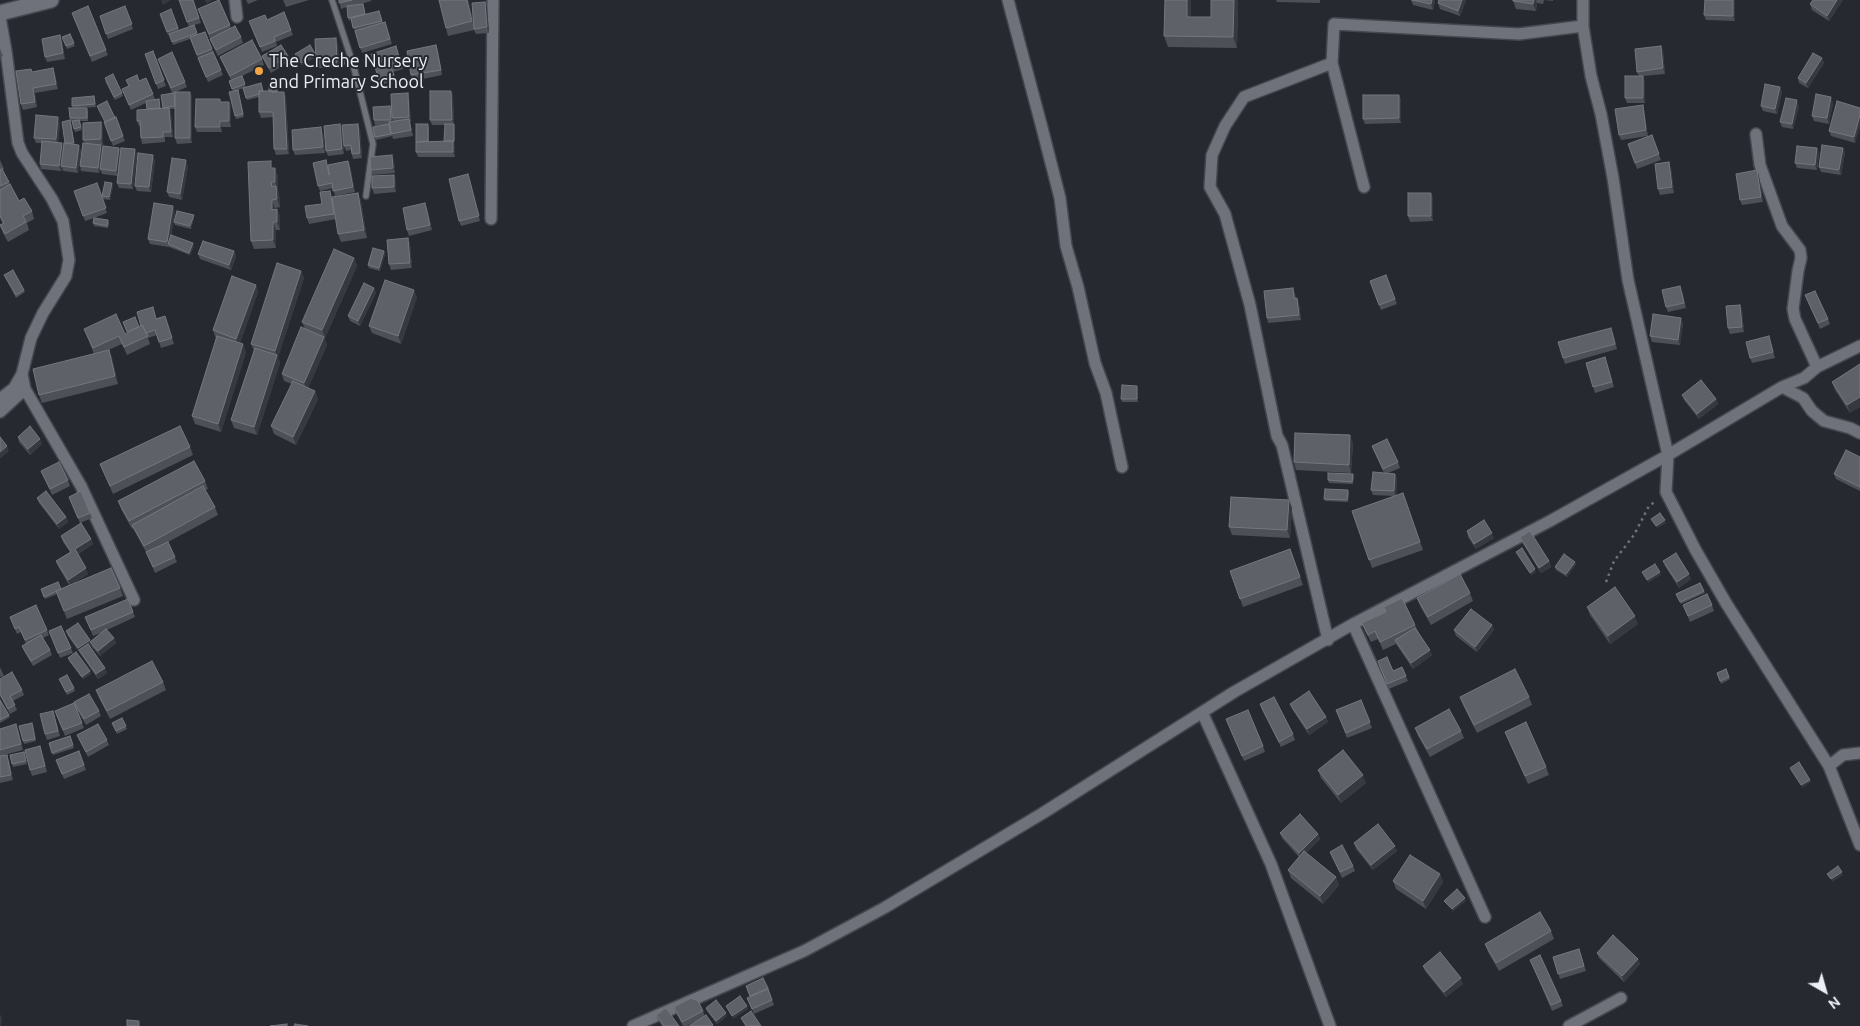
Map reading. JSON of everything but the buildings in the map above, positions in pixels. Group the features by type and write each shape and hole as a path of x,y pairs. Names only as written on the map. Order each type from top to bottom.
{"street":[{"path":"0,13 51,0"},
{"path":"234,0 237,17"},
{"path":"491,219 493,0"},
{"path":"1008,0 1060,198 1066,246 1078,287 1095,363 1106,392 1122,467"},
{"path":"1584,0 1583,26 1591,76 1613,178 1628,280 1668,455 1666,492 1695,549 1726,603 1829,766 1860,845"},
{"path":"0,17 4,60 18,142 22,153 52,199 63,221 69,260 66,276 43,313 31,338 22,374 14,388 0,399"},
{"path":"1364,187 1332,63 1334,24 1519,34 1583,26"},
{"path":"1328,640 1282,445 1276,436 1250,305 1225,214 1210,187 1212,155 1225,126 1244,97 1332,63"},
{"path":"1756,134 1760,165 1782,226 1800,250 1801,258 1793,309 1795,319 1817,368"},
{"path":"633,1026 804,951 884,908 1043,813 1234,692 1353,624 1550,521 1668,455 1782,387 1804,378 1817,368 1860,346"},
{"path":"22,374 26,389 81,486 134,600"},
{"path":"1782,387 1803,398 1812,411 1824,421 1850,428 1860,433"},
{"path":"0,412 26,389"},
{"path":"1353,624 1485,917"},
{"path":"1202,712 1271,864 1330,1026"},
{"path":"1829,766 1843,754 1860,753"},
{"path":"1569,1026 1621,998"}],"lane":[{"path":"332,0 353,64 373,144 366,196"}],"path":[{"path":"1606,582 1614,561 1634,535 1649,506 1666,492"}],"place":[{"name":"The Creche Nursery and Primary School","path":"259,71"}]}
